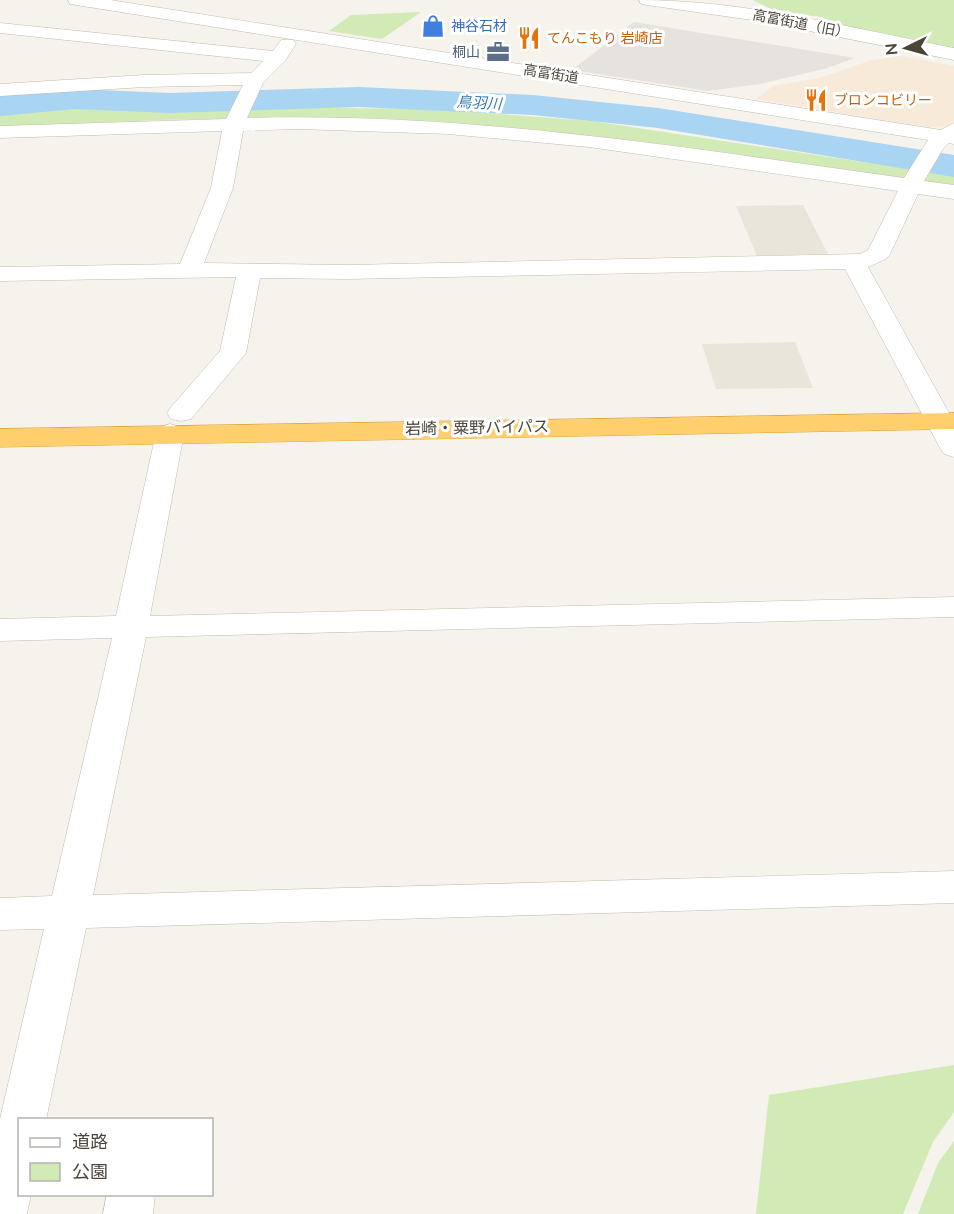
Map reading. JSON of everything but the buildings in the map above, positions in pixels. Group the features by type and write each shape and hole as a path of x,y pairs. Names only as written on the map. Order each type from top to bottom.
{"highway":[{"name":"岩崎・粟野バイパス","path":"0,416 176,423 944,412"},
{"name":"岩崎・粟野バイパス","path":"0,438 176,423"}],"street":[{"name":"高富街道","path":"76,0 947,137"},
{"name":"高富街道（旧）","path":"647,0 759,16 954,54"},
{"path":"740,0 761,12 759,16"},
{"path":"0,28 278,57"},
{"path":"189,271 222,188 234,123 255,80 278,57 295,33"},
{"path":"0,90 144,81 255,80"},
{"path":"0,132 234,123 460,129 589,141 912,184 954,192"},
{"path":"0,274 189,271 338,272 775,262 854,263 878,254 912,184 947,137"},
{"path":"854,263 915,380 944,412 954,448"},
{"path":"22,1118 176,423 233,353 249,271"},
{"path":"0,630 954,607"},
{"path":"0,914 954,886"},
{"path":"2,1214 18,1143"},
{"path":"128,1214 131,1196"}],"shaded area":[{"path":"634,22 855,58 824,69 760,84 708,91 572,70"},
{"path":"901,56 954,66 954,121 948,126 928,127 756,99 773,86 820,78 872,60"},
{"path":"803,205 828,254 757,256 736,206"},
{"path":"795,342 813,388 716,389 702,344"}],"green space":[{"path":"753,0 954,0 954,49 839,25 817,16 783,15"},
{"path":"421,12 382,39 329,31 351,15"},
{"path":"28,109 432,109 592,121 954,176 954,186 604,139 262,118 0,127 0,111"},
{"path":"954,1065 954,1112 933,1142 903,1214 756,1214 769,1095"},
{"path":"954,1141 954,1214 918,1214 938,1163"}],"waterway":[{"name":"鳥羽川","path":"0,106 75,99 170,103 359,97 533,105 658,118 954,166"}],"place":[{"name":"神谷石材","path":"433,26"},
{"name":"てんこもり 岩崎店","path":"529,38"},
{"name":"桐山","path":"498,52"},
{"name":"ブロンコビリー","path":"816,100"}]}
